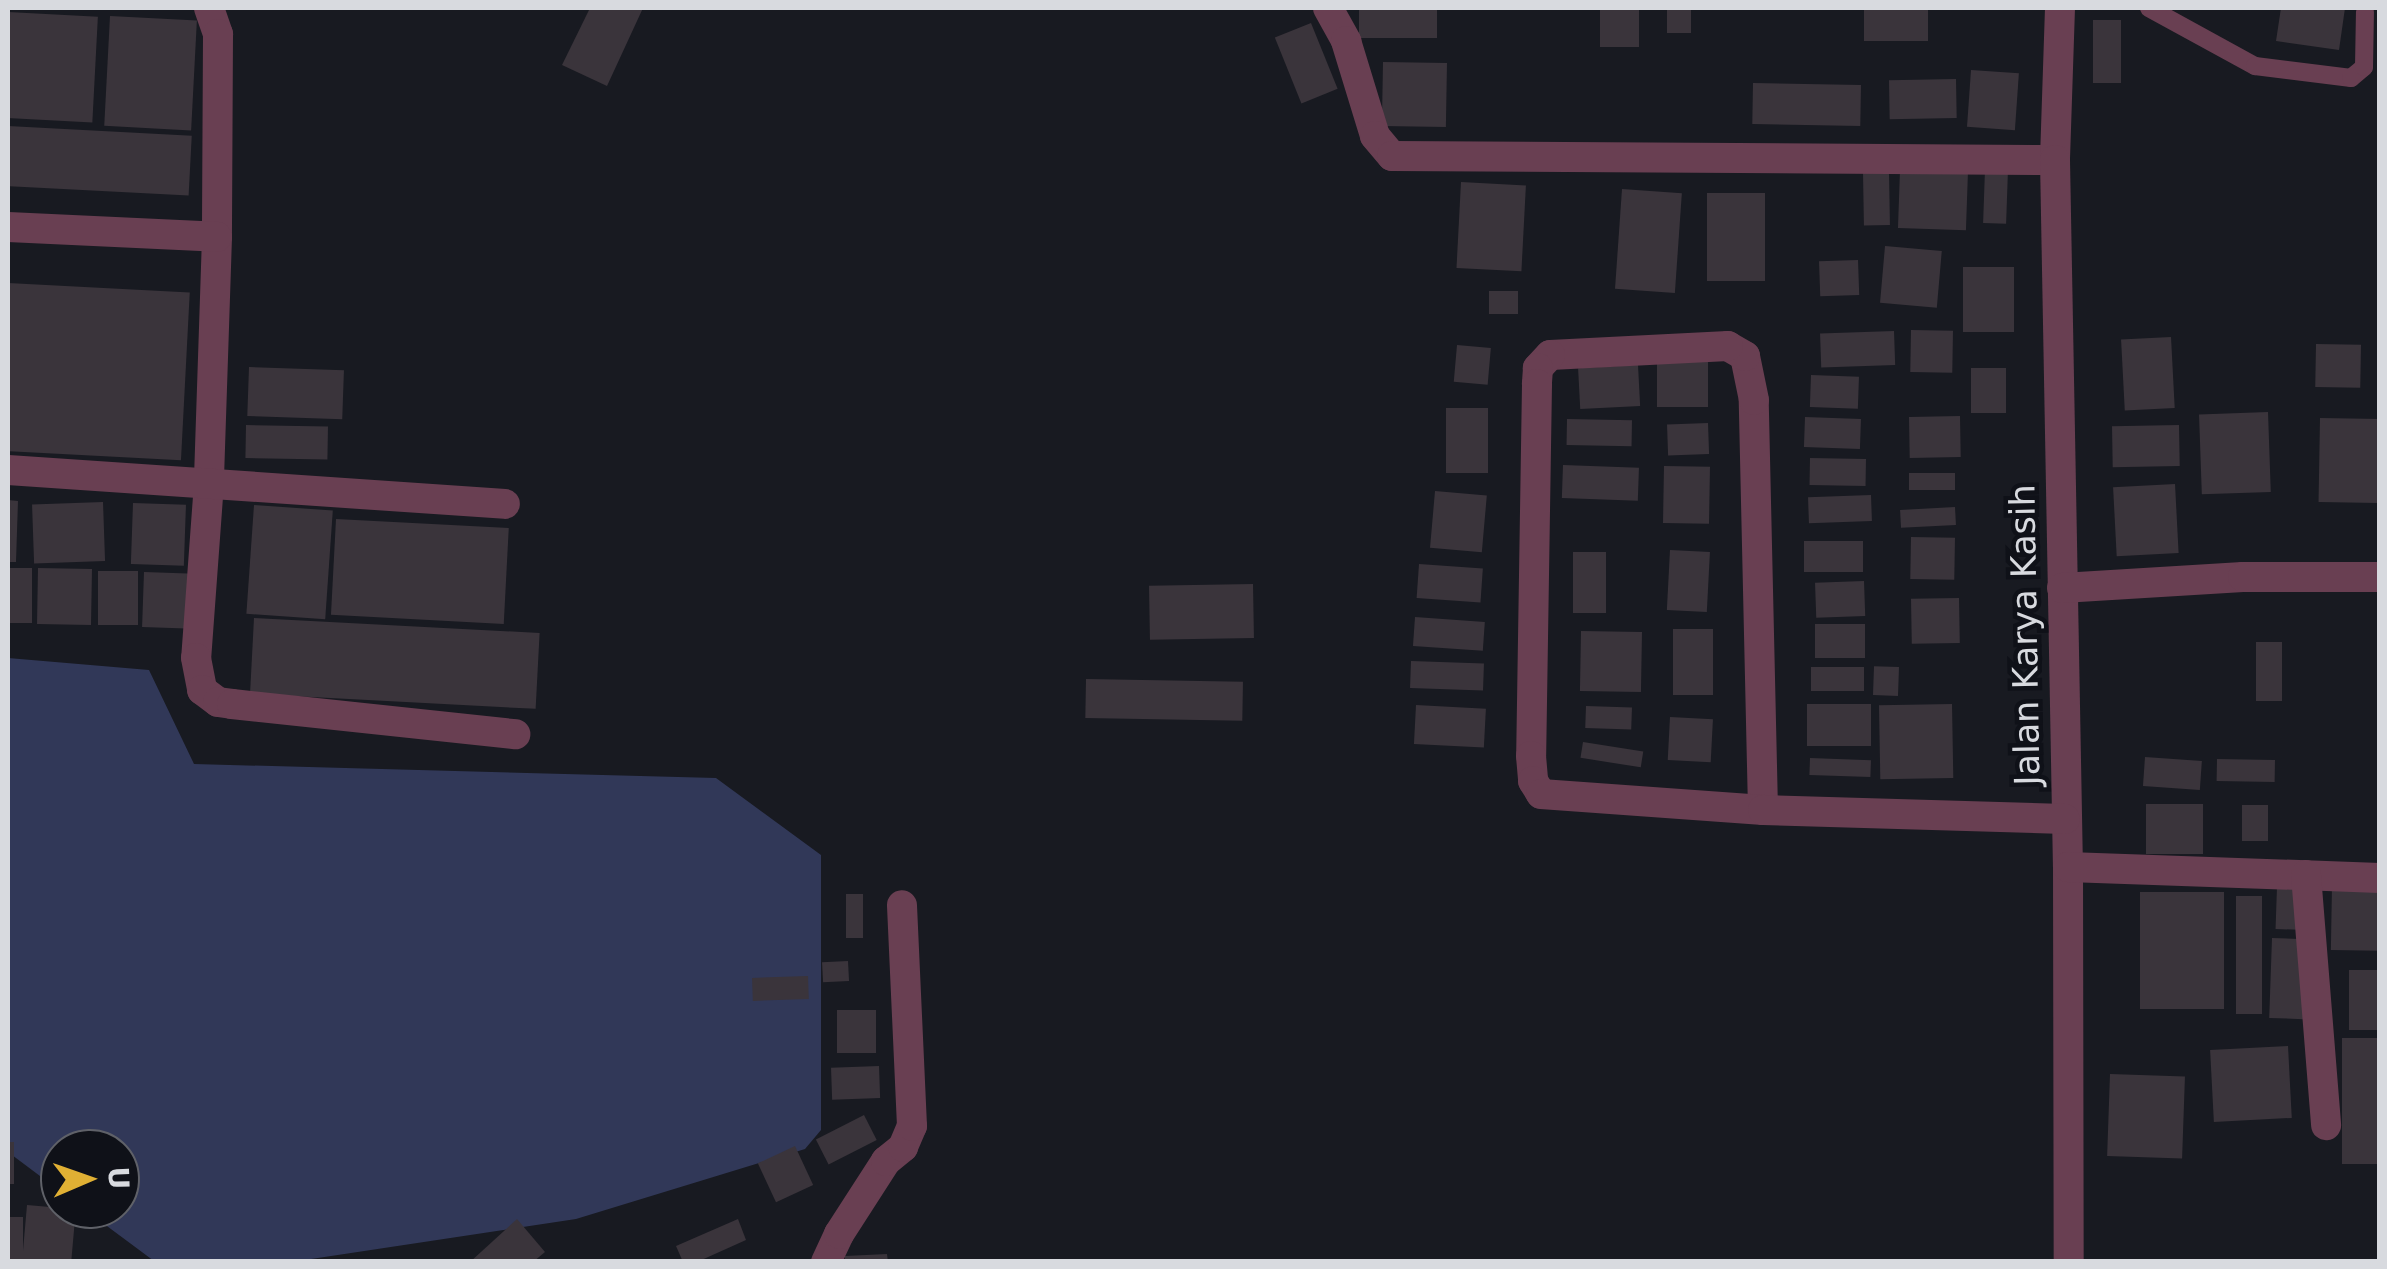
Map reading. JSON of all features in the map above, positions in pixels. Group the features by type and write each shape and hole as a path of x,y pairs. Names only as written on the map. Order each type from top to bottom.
{"street":[{"path":"209,8 218,34 217,237 198,677 209,698 232,704 514,734"},
{"path":"1328,8 1346,41 1375,136 1392,156 2055,160"},
{"name":"Jalan Karya Kasih","path":"2060,8 2055,160 2064,818 2068,868 2069,1262"},
{"path":"8,227 217,237"},
{"path":"1762,810 1754,400 1745,356 1728,346 1550,355 1538,368 1537,384 1533,781 1547,797 1762,810 2064,818"},
{"path":"8,470 504,504"},
{"path":"2062,588 2243,577 2380,577"},
{"path":"2068,868 2380,878"},
{"path":"2306,875 2326,1124"},
{"path":"826,1262 876,1176 903,1147 912,1126 902,906"}],"lane":[{"path":"2149,8 2255,66 2351,78 2364,67 2365,12"}],"shaded area":[{"path":"8,658 149,670 194,764 716,778 821,855 821,1130 805,1149 576,1219 298,1261 154,1261 111,1229 140,1229 140,1129 40,1129 40,1176 8,1152"}],"building":[{"path":"590,8 643,8 607,86 562,65"},
{"path":"1359,8 1437,8 1437,38 1359,38"},
{"path":"1600,8 1639,8 1639,47 1600,47"},
{"path":"1667,8 1691,8 1691,33 1667,33"},
{"path":"1864,8 1928,8 1928,41 1864,41"},
{"path":"2281,8 2345,8 2339,50 2276,41"},
{"path":"8,12 98,17 92,123 8,118"},
{"path":"110,16 197,21 191,130 104,126"},
{"path":"2093,20 2121,20 2121,83 2093,83"},
{"path":"1311,23 1338,89 1301,103 1275,38"},
{"path":"1383,62 1447,63 1446,127 1382,126"},
{"path":"1971,70 2019,73 2015,130 1967,127"},
{"path":"1956,79 1957,118 1890,119 1889,80"},
{"path":"1753,83 1861,85 1860,126 1752,124"},
{"path":"8,126 192,136 189,196 8,186"},
{"path":"1985,169 2008,170 2006,224 1983,223"},
{"path":"1900,170 1968,172 1966,230 1898,228"},
{"path":"1863,172 1889,172 1890,225 1864,225"},
{"path":"1461,182 1526,185 1521,271 1456,268"},
{"path":"1622,189 1682,193 1675,293 1615,289"},
{"path":"1707,193 1765,193 1765,281 1707,281"},
{"path":"1885,246 1942,251 1937,308 1880,303"},
{"path":"1858,260 1859,295 1820,296 1819,261"},
{"path":"1963,267 2014,267 2014,332 1963,332"},
{"path":"8,283 190,293 181,460 8,451"},
{"path":"1489,291 1518,291 1518,314 1489,314"},
{"path":"1911,330 1953,331 1952,373 1910,372"},
{"path":"1894,331 1895,365 1821,368 1820,334"},
{"path":"2171,337 2175,408 2125,411 2121,340"},
{"path":"2316,344 2361,345 2360,388 2315,387"},
{"path":"1457,345 1491,348 1488,385 1454,382"},
{"path":"1657,360 1708,360 1708,407 1657,407"},
{"path":"1638,365 1640,406 1580,409 1578,368"},
{"path":"249,367 344,370 342,419 247,416"},
{"path":"1971,368 2006,368 2006,413 1971,413"},
{"path":"1811,375 1859,377 1858,409 1810,407"},
{"path":"1446,408 1488,408 1488,473 1446,473"},
{"path":"2268,412 2271,492 2202,494 2199,414"},
{"path":"1960,416 1961,457 1910,458 1909,417"},
{"path":"1805,417 1861,419 1860,449 1804,447"},
{"path":"2320,418 2380,419 2379,503 2319,502"},
{"path":"1567,419 1632,420 1632,446 1567,445"},
{"path":"1708,423 1709,454 1668,455 1667,424"},
{"path":"246,425 328,426 327,459 245,458"},
{"path":"2179,425 2180,466 2113,467 2112,426"},
{"path":"1810,458 1866,459 1866,486 1810,485"},
{"path":"1563,465 1639,468 1638,501 1562,498"},
{"path":"1664,466 1710,467 1709,524 1663,523"},
{"path":"1909,473 1955,473 1955,490 1909,490"},
{"path":"2175,484 2179,553 2117,556 2113,487"},
{"path":"1435,491 1487,496 1482,552 1430,548"},
{"path":"1871,495 1872,521 1809,523 1808,497"},
{"path":"8,500 18,501 16,562 8,562"},
{"path":"103,502 105,561 34,563 32,504"},
{"path":"133,503 186,505 184,566 131,564"},
{"path":"254,505 333,511 325,619 246,614"},
{"path":"1955,507 1956,525 1901,528 1900,510"},
{"path":"336,519 509,528 504,624 331,615"},
{"path":"1911,537 1955,538 1954,580 1910,579"},
{"path":"1804,541 1863,541 1863,572 1804,572"},
{"path":"1670,550 1710,552 1707,612 1667,610"},
{"path":"1573,552 1606,552 1606,613 1573,613"},
{"path":"1419,564 1483,568 1480,602 1417,598"},
{"path":"8,568 32,568 32,623 8,623"},
{"path":"38,568 92,569 91,625 37,624"},
{"path":"98,571 138,571 138,625 98,625"},
{"path":"144,572 195,574 193,629 142,627"},
{"path":"1864,581 1865,616 1816,618 1815,583"},
{"path":"1253,584 1254,638 1150,640 1149,586"},
{"path":"1959,598 1960,643 1912,644 1911,599"},
{"path":"1415,617 1485,622 1483,651 1413,646"},
{"path":"254,618 540,633 536,709 250,694"},
{"path":"1815,624 1865,624 1865,658 1815,658"},
{"path":"1673,629 1713,629 1713,695 1673,695"},
{"path":"1581,631 1642,632 1641,692 1580,691"},
{"path":"2256,642 2282,642 2282,701 2256,701"},
{"path":"1411,661 1484,664 1483,691 1410,688"},
{"path":"1874,666 1899,667 1898,696 1873,695"},
{"path":"1811,667 1864,667 1864,691 1811,691"},
{"path":"1086,679 1243,682 1242,721 1085,718"},
{"path":"1807,704 1871,704 1871,746 1807,746"},
{"path":"1952,704 1953,778 1880,779 1879,705"},
{"path":"1416,705 1486,709 1484,748 1414,744"},
{"path":"1586,706 1632,708 1631,730 1585,728"},
{"path":"1670,717 1713,719 1711,762 1668,760"},
{"path":"1583,742 1643,752 1641,767 1580,758"},
{"path":"2145,757 2202,761 2200,790 2143,786"},
{"path":"1810,758 1871,760 1870,777 1809,775"},
{"path":"2217,759 2275,760 2275,782 2217,781"},
{"path":"2146,804 2203,804 2203,854 2146,854"},
{"path":"2242,805 2268,805 2268,841 2242,841"},
{"path":"2332,885 2380,886 2379,951 2331,950"},
{"path":"2277,887 2306,888 2305,930 2276,929"},
{"path":"2140,892 2224,892 2224,1009 2140,1009"},
{"path":"846,894 863,894 863,938 846,938"},
{"path":"2236,896 2262,896 2262,1014 2236,1014"},
{"path":"2272,938 2306,939 2303,1019 2269,1018"},
{"path":"848,961 849,981 823,982 822,962"},
{"path":"2349,970 2380,970 2380,1030 2349,1030"},
{"path":"808,976 809,999 753,1001 752,978"},
{"path":"837,1010 876,1010 876,1053 837,1053"},
{"path":"2342,1038 2380,1038 2380,1164 2342,1164"},
{"path":"2288,1046 2292,1118 2214,1122 2210,1050"},
{"path":"879,1066 880,1098 832,1100 831,1068"},
{"path":"2110,1074 2185,1077 2182,1159 2107,1156"},
{"path":"864,1115 877,1140 829,1164 816,1140"},
{"path":"8,1142 14,1142 14,1184 8,1184"},
{"path":"795,1146 813,1185 776,1202 758,1163"},
{"path":"27,1205 40,1206 40,1229 74,1229 71,1262 22,1262"},
{"path":"8,1217 23,1217 23,1262 8,1262"},
{"path":"517,1219 545,1252 533,1262 470,1262"},
{"path":"738,1219 746,1240 697,1262 683,1262 676,1246"},
{"path":"887,1254 888,1262 845,1262 845,1256"}]}
